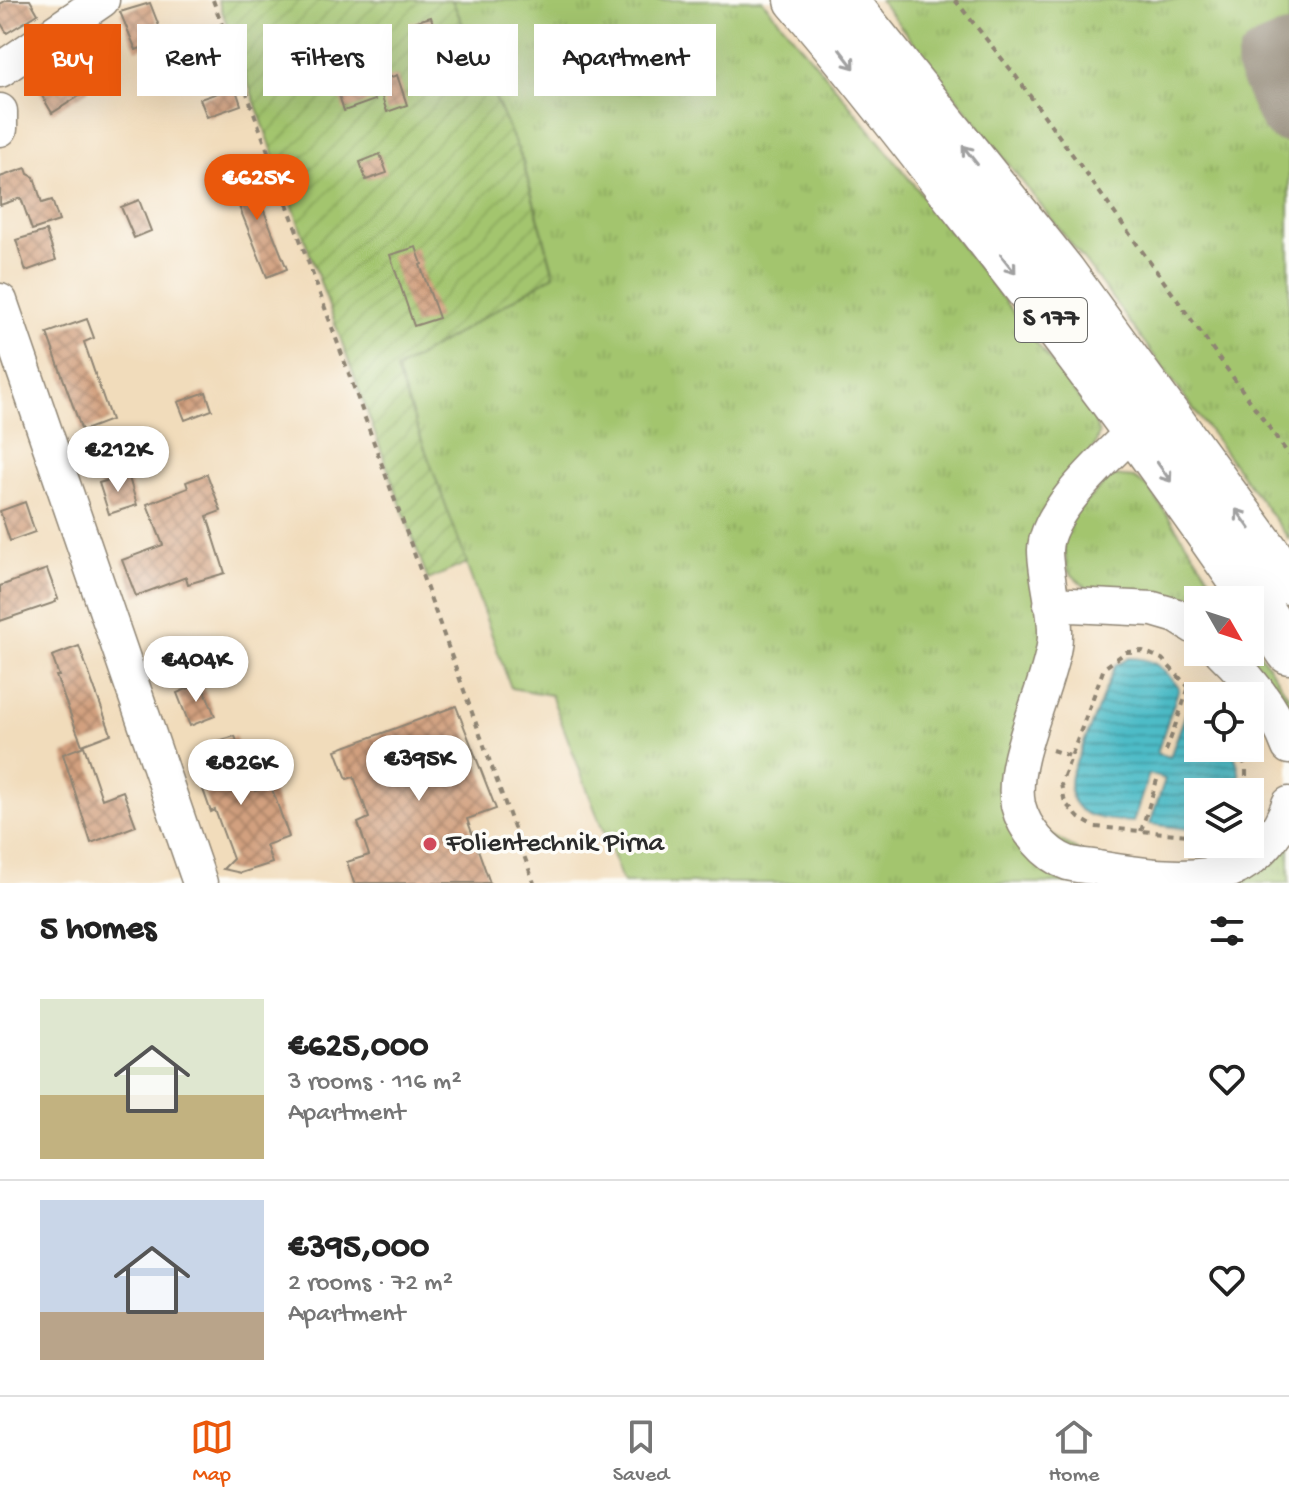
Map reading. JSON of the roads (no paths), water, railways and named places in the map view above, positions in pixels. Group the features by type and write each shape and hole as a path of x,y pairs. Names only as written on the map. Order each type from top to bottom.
{"highway":[{"name":"S 177","path":"797,0 1018,276 1134,430 1289,652"},
{"name":"S 177","path":"845,0 1063,272 1289,582"}],"street":[{"path":"0,70 102,0"},
{"path":"0,111 0,129"},
{"path":"0,301 200,883"},
{"path":"1134,430 1075,490 1058,514 1045,546 1055,644 1017,776 1018,804 1025,822 1035,838 1067,862 1145,876 1201,876 1233,869 1259,852 1276,832 1289,804"},
{"path":"1051,604 1153,609 1184,620"},
{"path":"1236,666 1282,729 1289,747"}],"water":[{"path":"1129,658 1146,660 1169,675 1179,688 1157,753 1170,757 1184,718 1184,762 1236,762 1239,778 1184,778 1184,829 1150,824 1165,779 1149,774 1133,822 1087,814 1073,800 1071,775 1115,666"}],"place":[{"name":"Folientechnik Pirna","path":"430,844"}]}
